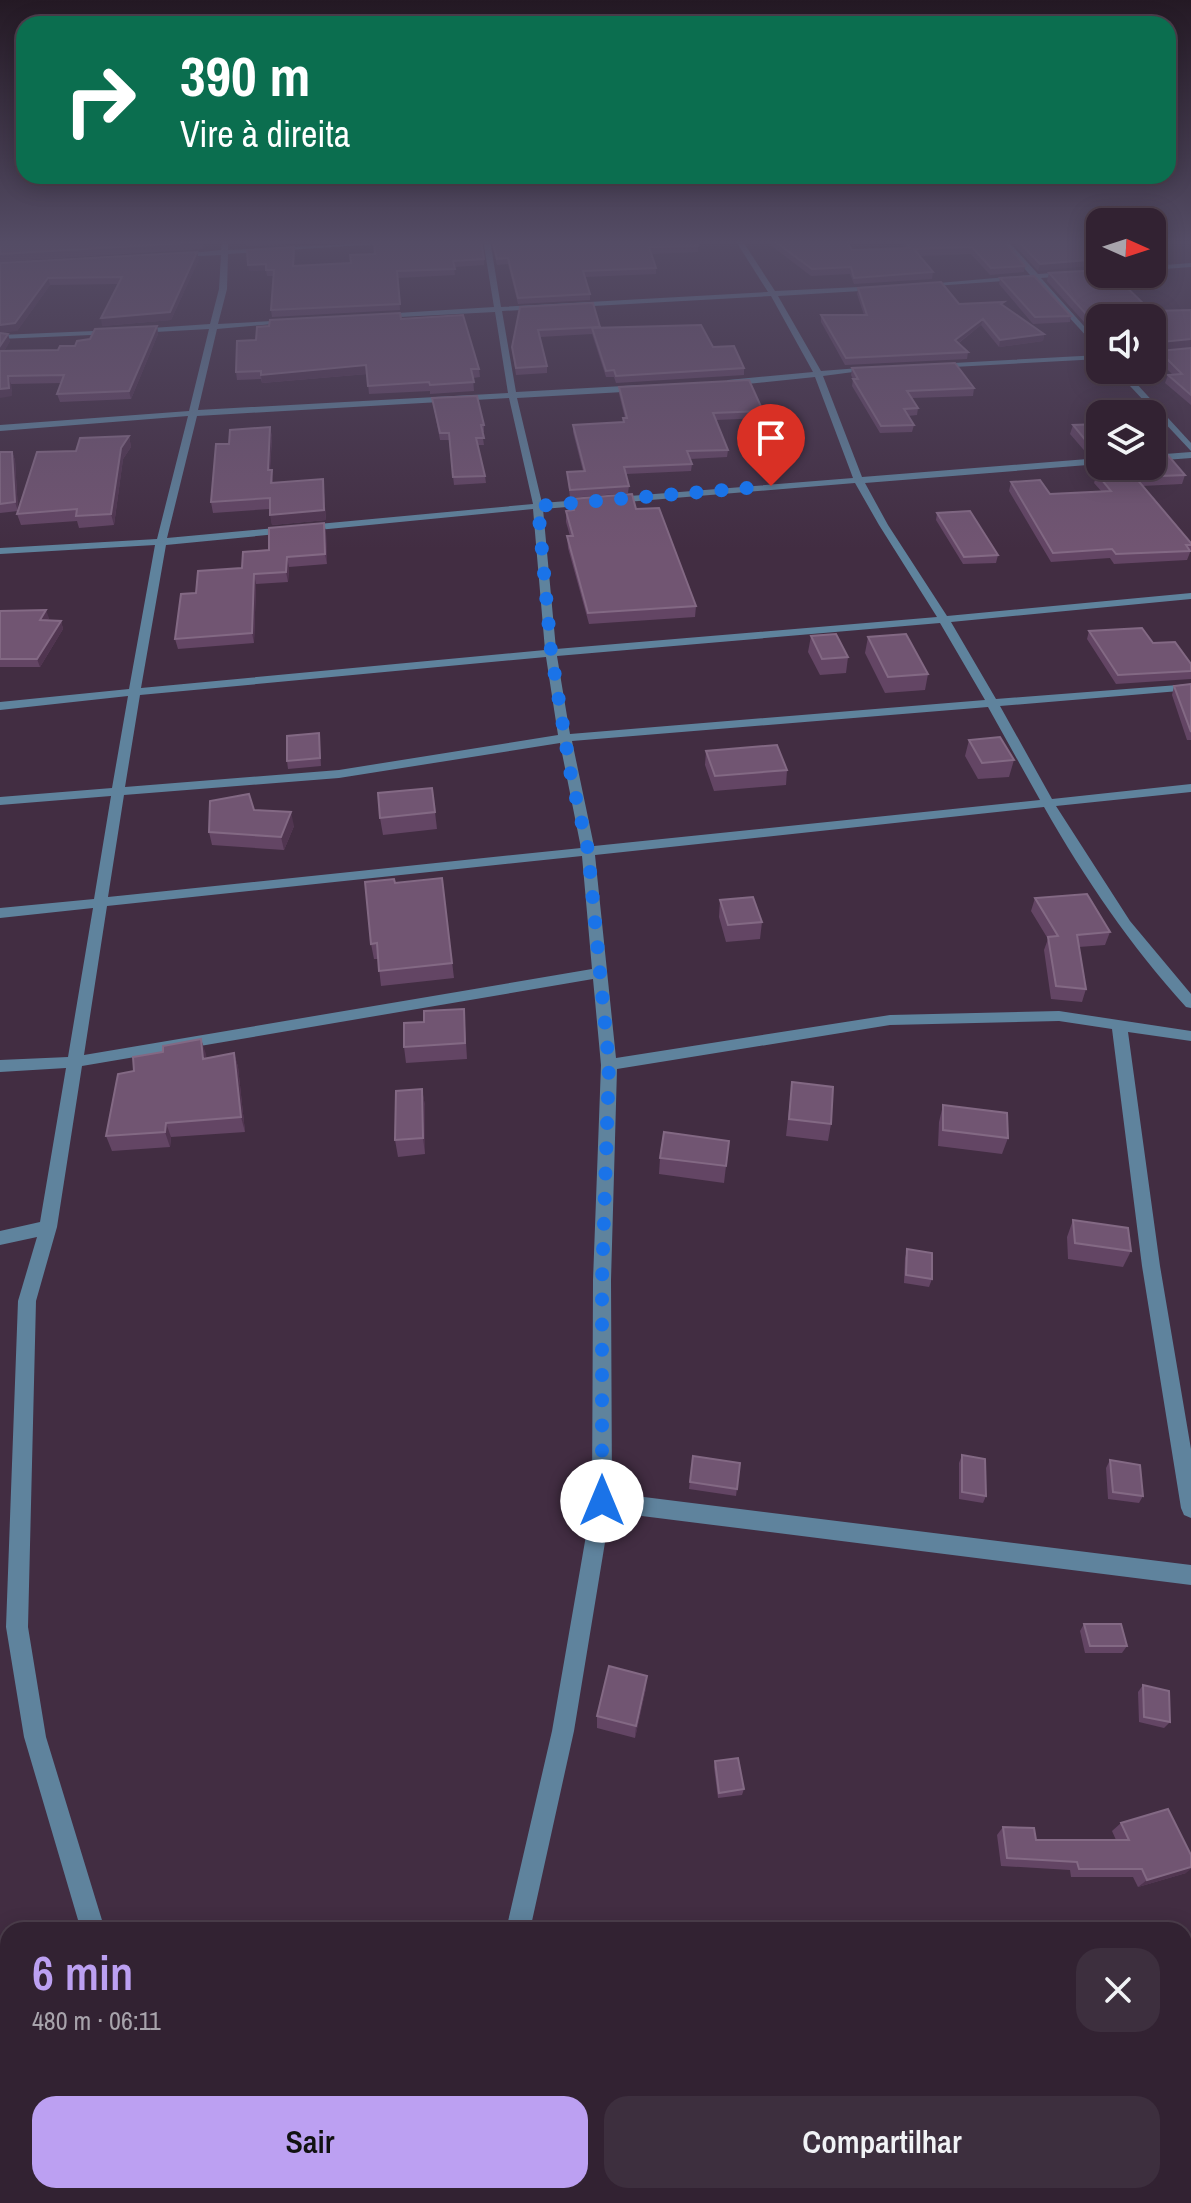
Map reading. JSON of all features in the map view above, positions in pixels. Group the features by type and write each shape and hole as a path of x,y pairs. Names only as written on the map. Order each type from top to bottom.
{"street":[{"path":"91,1922 35,1737 17,1627 27,1301 48,1227 121,792 153,576 210,343"},
{"path":"504,343 538,506 551,651 588,850 609,1065 602,1280 602,1501 563,1731 520,1922"},
{"path":"802,343 818,372 858,478 877,515 945,621 1113,912 1165,977 1191,1003"},
{"path":"1166,353 1191,351"},
{"path":"927,366 1086,358"},
{"path":"720,383 818,372 880,369"},
{"path":"1132,384 1191,448"},
{"path":"0,428 195,413 656,387"},
{"path":"1166,457 1191,455"},
{"path":"0,551 162,542 858,478 1086,462"},
{"path":"0,706 551,651 945,621 1191,596"},
{"path":"0,801 339,774 565,738 1191,687"},
{"path":"0,913 1191,788"},
{"path":"0,1066 75,1062 600,973"},
{"path":"609,1065 890,1020 1059,1016 1191,1036"},
{"path":"1119,1024 1151,1266 1191,1508"},
{"path":"0,1238 48,1227"},
{"path":"602,1501 1191,1575"}],"building":[{"path":"76,343 150,343 129,391 57,394 64,375 8,376 9,388 0,389 0,351 58,350 60,346 75,346"},
{"path":"237,343 471,343 479,369 471,369 474,382 368,386 366,365 261,375 261,371 236,372"},
{"path":"513,343 541,343 547,366 516,368"},
{"path":"597,343 711,343 713,347 734,346 744,368 616,376 614,370 606,371"},
{"path":"837,343 958,343 968,352 846,358"},
{"path":"1191,348 1191,395 1168,375 1182,374 1166,358 1166,350"},
{"path":"955,363 974,388 907,391 918,408 904,409 914,425 881,426 853,379 858,379 852,368"},
{"path":"749,380 763,411 713,413 728,450 687,451 692,464 624,467 629,486 570,490 567,472 585,471 573,425 624,422 623,418 627,418 619,387"},
{"path":"477,396 484,438 476,438 485,476 453,477 449,433 440,433 432,398"},
{"path":"1073,425 1086,425 1086,441"},
{"path":"270,427 268,470 272,470 271,483 323,479 324,510 270,515 270,498 211,502 216,444 229,444 230,430"},
{"path":"129,436 121,448 111,514 76,516 77,509 17,514 37,452 76,451 80,438"},
{"path":"0,452 12,452 15,502 0,504"},
{"path":"1166,454 1167,454 1185,475 1166,476"},
{"path":"1040,480 1050,494 1111,491 1102,480 1138,480 1191,543 1186,545 1190,551 1116,554 1112,549 1053,553 1011,482"},
{"path":"632,494 636,509 659,508 696,606 588,613 567,536 573,536 566,511 574,510 572,499"},
{"path":"970,511 998,555 964,557 937,513"},
{"path":"324,523 325,554 287,557 286,572 254,574 252,633 175,639 181,594 196,593 198,571 242,568 243,552 269,550 269,528"},
{"path":"46,610 40,620 61,621 37,659 0,659 0,611"},
{"path":"1142,628 1153,643 1175,642 1191,664 1191,671 1118,675 1089,631"},
{"path":"836,634 848,657 822,659 811,636"},
{"path":"906,634 928,674 888,677 868,637"},
{"path":"1191,684 1191,732 1174,686"},
{"path":"319,733 320,758 287,761 287,736"},
{"path":"1000,737 1014,760 982,763 969,740"},
{"path":"777,745 787,770 715,776 706,751"},
{"path":"432,788 435,812 380,818 378,793"},
{"path":"249,794 254,810 291,812 281,837 209,832 210,801"},
{"path":"442,878 452,963 379,971 377,943 371,944 365,882 394,879 395,883"},
{"path":"1087,894 1110,932 1077,935 1086,989 1056,986 1048,937 1058,936 1035,898"},
{"path":"753,897 762,922 728,925 720,900"},
{"path":"464,1009 465,1043 404,1047 404,1023 424,1022 424,1011"},
{"path":"201,1039 203,1059 234,1053 241,1117 166,1123 165,1132 106,1136 118,1074 134,1071 133,1057 163,1052 163,1046"},
{"path":"792,1082 833,1087 831,1124 789,1119"},
{"path":"422,1089 423,1138 395,1140 396,1091"},
{"path":"943,1105 1007,1113 1008,1138 943,1130"},
{"path":"664,1132 729,1141 726,1166 660,1158"},
{"path":"1073,1220 1128,1228 1131,1251 1075,1243"},
{"path":"907,1249 932,1253 932,1279 906,1275"},
{"path":"962,1455 985,1459 986,1496 962,1492"},
{"path":"693,1456 740,1463 737,1489 690,1482"},
{"path":"1110,1460 1140,1465 1143,1496 1113,1492"},
{"path":"1084,1624 1121,1624 1127,1646 1090,1646"},
{"path":"609,1666 647,1676 636,1726 597,1716"},
{"path":"1143,1685 1169,1691 1170,1722 1144,1717"},
{"path":"738,1758 744,1789 719,1793 715,1761"},
{"path":"1168,1809 1191,1855 1191,1867 1147,1880 1142,1869 1079,1869 1077,1862 1007,1858 1003,1827 1034,1828 1036,1840 1129,1840 1121,1823"}],"route":[{"path":"602,1501 602,1280 609,1065 588,850 571,776 561,698 551,651 538,506 771,486"}]}
